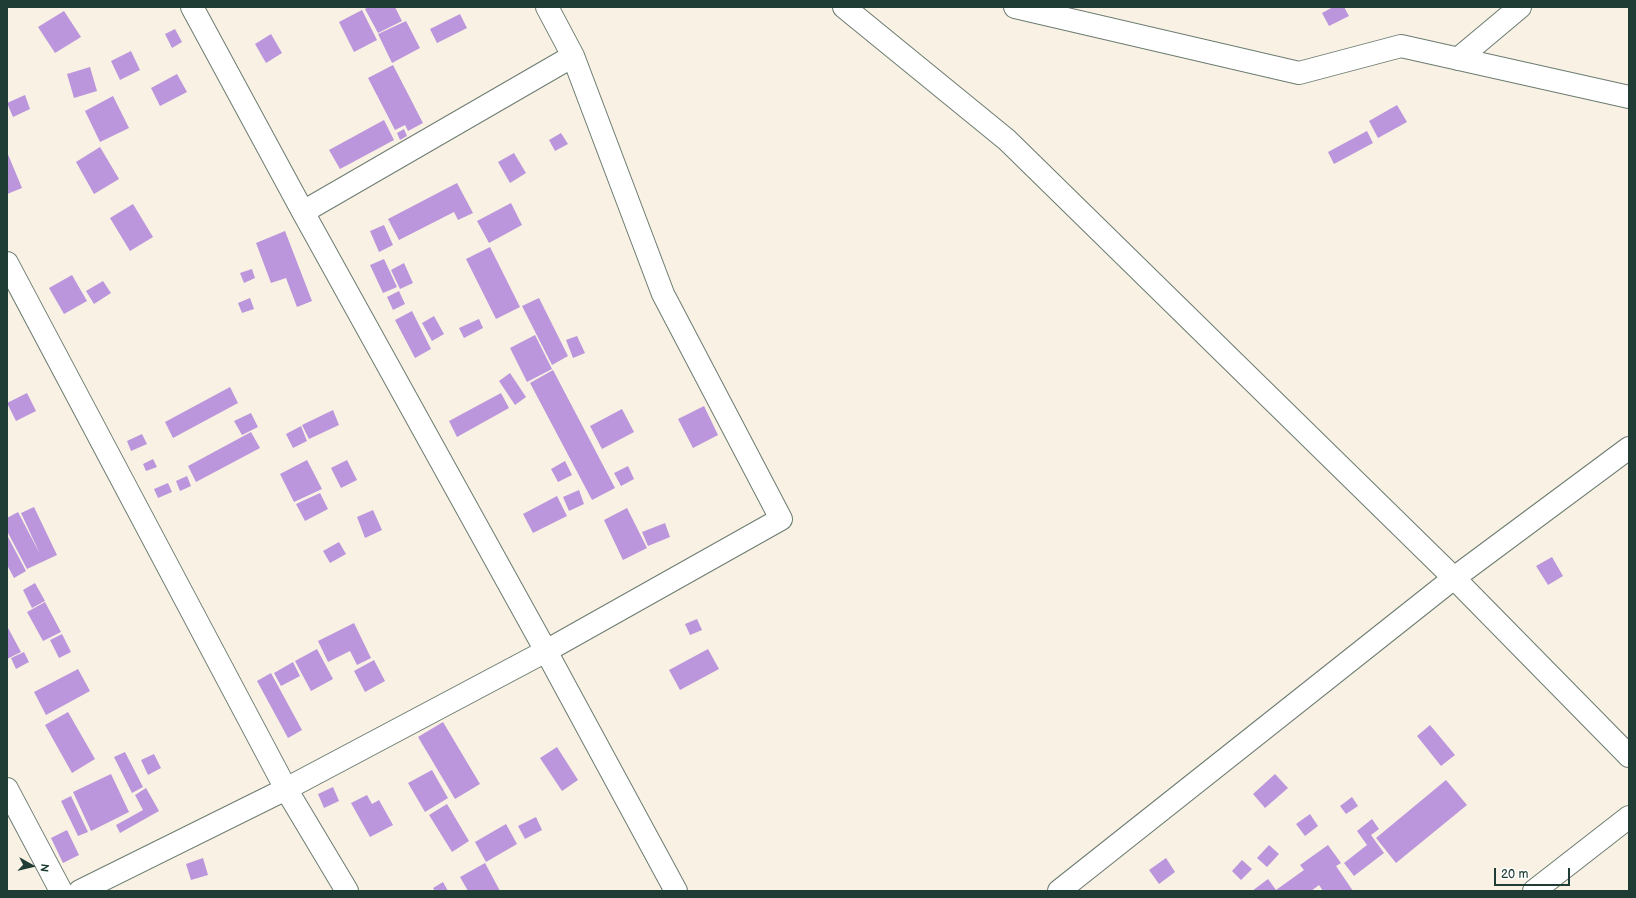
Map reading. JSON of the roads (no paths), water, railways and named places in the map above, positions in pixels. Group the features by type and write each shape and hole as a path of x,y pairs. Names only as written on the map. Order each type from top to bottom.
{"street":[{"path":"192,7 303,212 546,650 676,891"},
{"path":"80,891 286,789 546,650 781,519 663,294 573,56 547,7"},
{"path":"844,7 1007,140 1454,578 1629,756"},
{"path":"1015,7 1298,73 1402,46 1629,97"},
{"path":"1458,59 1520,7"},
{"path":"303,212 573,56"},
{"path":"7,263 286,789 347,891"},
{"path":"1059,891 1454,578 1629,448"},
{"path":"7,790 62,891"},
{"path":"1534,891 1629,817"}]}
